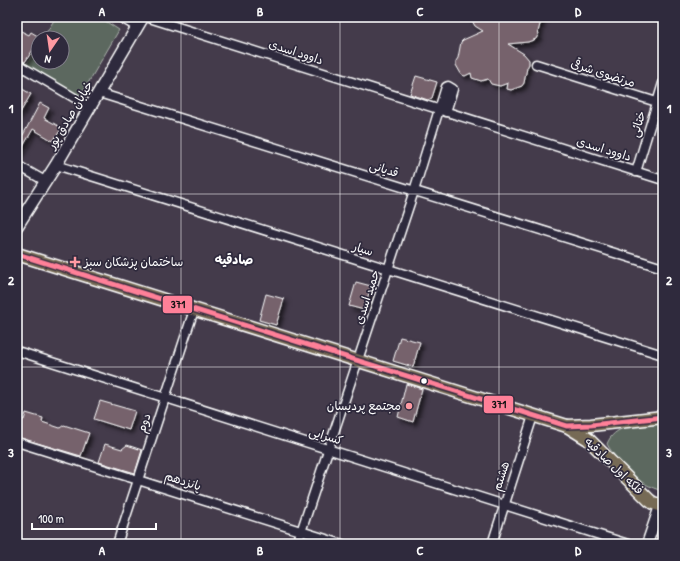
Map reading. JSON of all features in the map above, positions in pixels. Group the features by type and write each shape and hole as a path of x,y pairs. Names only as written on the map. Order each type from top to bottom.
{"main road":[{"name":"خیابان صادق پور","path":"17,226 46,182 137,27 145,17"},
{"path":"17,254 567,426"},
{"name":"فلکه اول صادقیه","path":"567,426 591,425 663,417"},
{"name":"فلکه اول صادقیه","path":"567,426 588,439 649,500 661,506"}],"street":[{"path":"120,17 137,27"},
{"name":"داوود اسدی","path":"145,17 663,180"},
{"path":"17,64 90,107"},
{"name":"مرتضوی شرقی","path":"536,64 660,103"},
{"name":"ختائی","path":"636,172 660,103 663,83"},
{"name":"قدیانی","path":"99,93 663,268"},
{"name":"حمید اسدی","path":"297,544 414,191 443,111"},
{"path":"17,165 46,182"},
{"name":"سیار","path":"56,165 663,355"},
{"name":"دوم","path":"117,544 194,310"},
{"name":"کسرایی","path":"17,351 628,544"},
{"name":"هشتم","path":"492,544 533,416"},
{"name":"پانزدهم","path":"17,442 342,544"},
{"path":"647,544 661,506"}],"green space":[{"path":"56,17 99,17 119,30 80,97 34,70 70,70 70,30 48,30"},
{"path":"30,59 30,67 26,65"},
{"path":"650,423 663,425 663,491 637,479 623,467 607,444 614,433 619,430 631,426"}],"building":[{"path":"470,17 542,17 539,33 536,39 528,42 508,44 524,54 529,60 522,86 511,90 507,89 508,83 500,86 491,84 488,79 481,81 472,78 471,73 465,76 462,75 456,65 461,42 483,31 475,26"},
{"path":"17,29 29,35 30,34 30,54 25,62 17,59"},
{"path":"416,76 437,82 432,98 428,100 410,94"},
{"path":"17,86 31,94 17,118"},
{"path":"40,103 49,108 44,118 62,128 53,141 33,129 17,157 17,131 23,135"},
{"path":"356,282 371,286 364,310 349,306"},
{"path":"266,294 284,299 276,325 259,320"},
{"path":"400,337 420,342 413,367 393,361"},
{"name":"مجتمع پردیسان","path":"406,384 422,389 413,422 398,417"},
{"path":"100,401 135,411 129,430 94,419"},
{"path":"26,413 43,418 42,422 60,428 64,425 89,433 81,456 17,437 17,418 24,420"},
{"path":"105,444 122,449 127,445 142,450 135,473 99,462"}],"transit line":[{"name":"371","path":"17,254 567,426 591,425 663,417"}],"place":[{"name":"ساختمان پزشکان سبز","path":"75,262"},
{"name":"مجتمع پردیسان","path":"409,406"}],"district":[{"name":"صادقیه","path":"234,259"}]}
